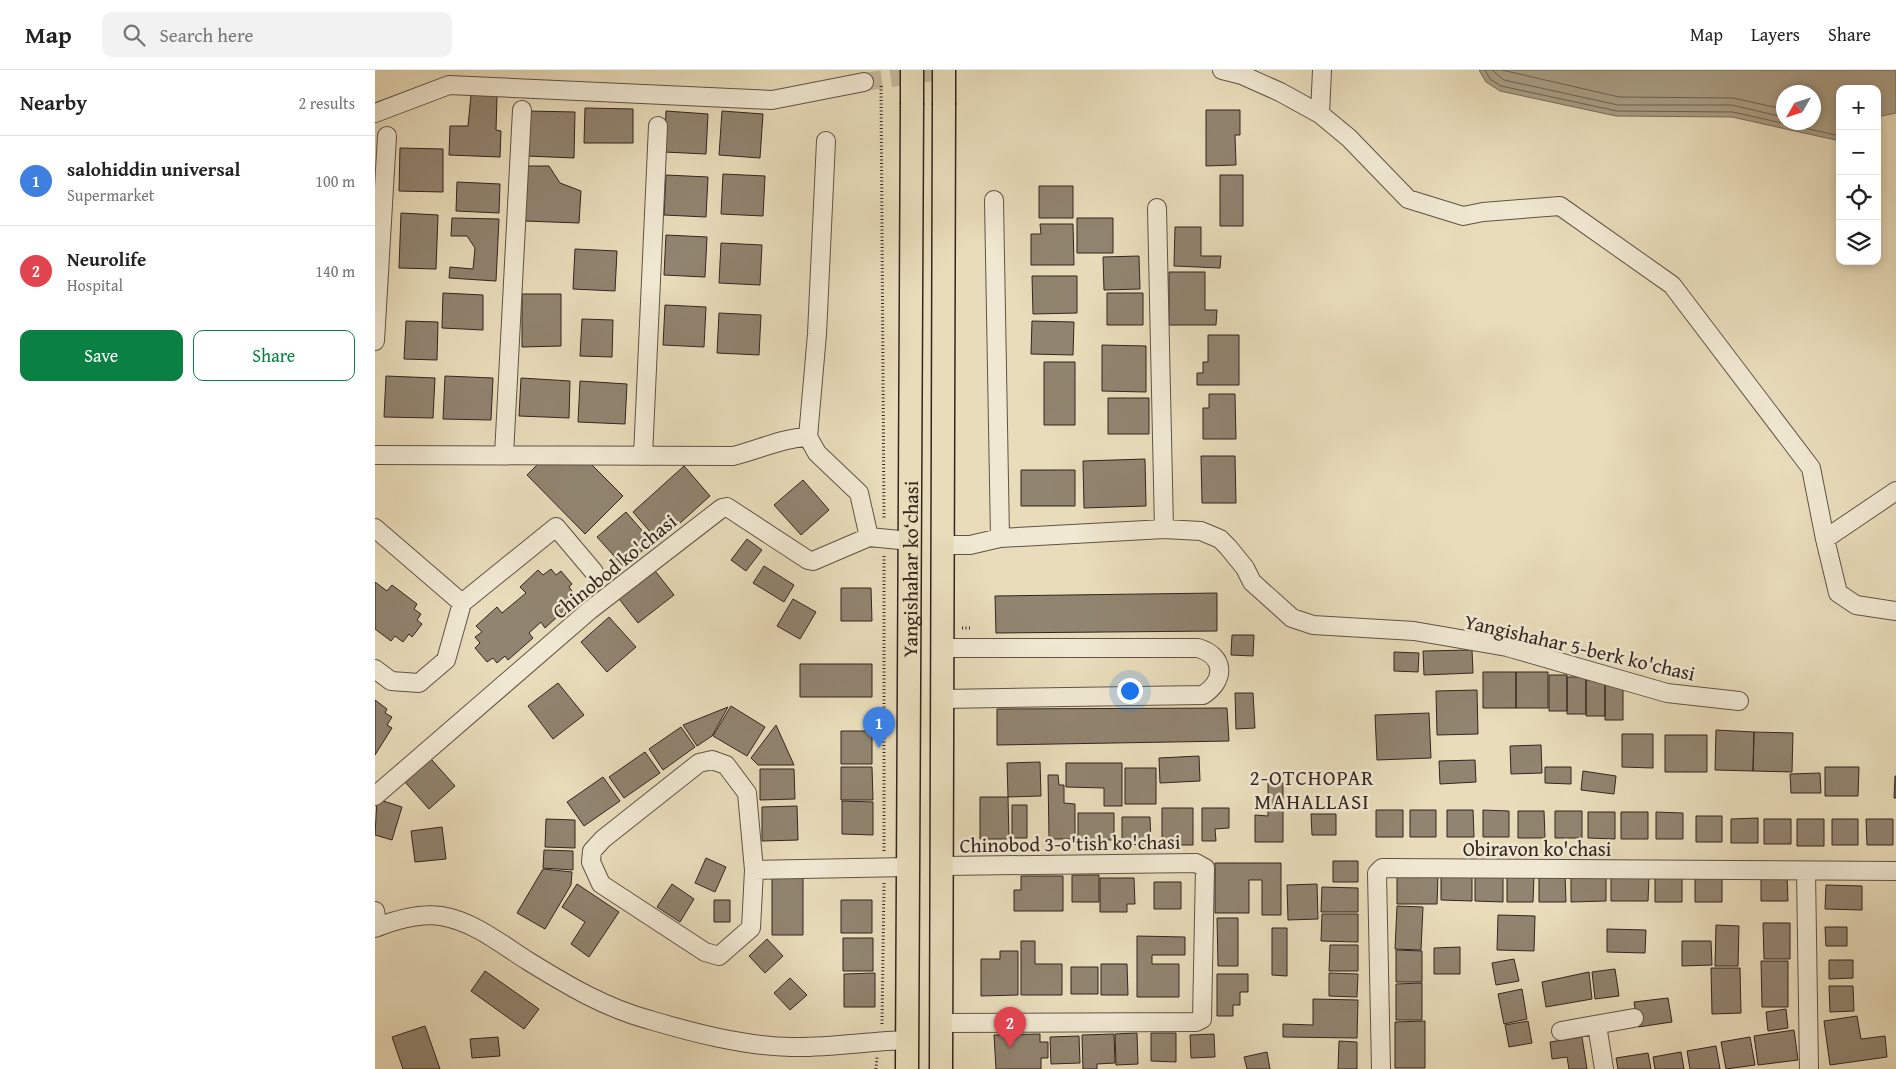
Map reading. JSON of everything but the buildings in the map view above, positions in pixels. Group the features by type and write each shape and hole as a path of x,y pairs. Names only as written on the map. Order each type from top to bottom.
{"main road":[{"name":"Yangishahar ko‘chasi","path":"907,1069 912,70"},
{"name":"Yangishahar ko‘chasi","path":"941,1069 944,70"},
{"path":"909,780 942,779"},
{"path":"908,948 942,947"}],"street":[{"path":"1222,70 1243,75 1320,114 1349,138 1408,199 1463,216 1483,212 1560,206 1672,286 1811,468 1838,593 1857,605 1896,610"},
{"path":"1320,114 1322,70"},
{"path":"375,113 449,85 772,100 873,81"},
{"path":"504,455 522,110"},
{"path":"643,456 658,126"},
{"path":"375,341 387,136"},
{"path":"826,141 817,334 808,436 817,453 859,493 877,538"},
{"path":"994,200 1000,538"},
{"path":"1157,208 1164,529"},
{"path":"375,455 733,456 758,451 780,440 808,436"},
{"path":"1825,539 1896,491"},
{"name":"Chinobod ko'chasi","path":"375,796 590,610 722,508 727,507 808,560 813,561 877,538 910,541"},
{"path":"375,669 391,681 419,683 447,660 462,603 556,527 594,572"},
{"path":"375,528 462,603"},
{"name":"Yangishahar 5-berk ko'chasi","path":"943,545 970,545 1000,538 1164,529 1201,531 1220,539 1245,568 1252,582 1292,618 1302,623 1414,631 1507,647 1667,694 1739,701"},
{"path":"942,700 1203,695 1213,689 1219,681 1217,659 1211,651 1198,648 943,648"},
{"path":"712,760 726,765 747,793 754,870 751,928 719,956 705,952 601,884 591,862 591,851 603,839 699,763 712,760"},
{"name":"Chinobod 3-o'tish ko'chasi","path":"941,1023 1196,1022 1202,1019 1205,868 1196,863 942,866"},
{"path":"754,870 908,867"},
{"name":"Obiravon ko'chasi","path":"1381,1069 1377,873 1383,868 1896,871"},
{"path":"1806,871 1809,1069"},
{"path":"376,922 419,916 440,916 457,920 484,933 561,981 602,1003 650,1020 719,1036 789,1047 882,1040 908,1040"},
{"path":"1561,1031 1634,1018"},
{"path":"1597,1025 1605,1069"}],"path":[{"path":"873,81 877,538 884,867 882,1040 876,1058 876,1069"}],"water":[{"path":"1479,70 1896,70 1896,113 1881,116 1881,85 1836,85 1836,140 1790,130 1821,130 1821,85 1776,85 1776,127 1732,117 1616,116 1500,91 1486,82"}],"tunnel":[{"path":"864,82 947,70"}],"place":[{"name":"salohiddin universal","path":"879,748"},
{"name":"Neurolife","path":"1010,1048"}],"district":[{"name":"2-OTCHOPAR MAHALLASI","path":"1312,789"}]}
